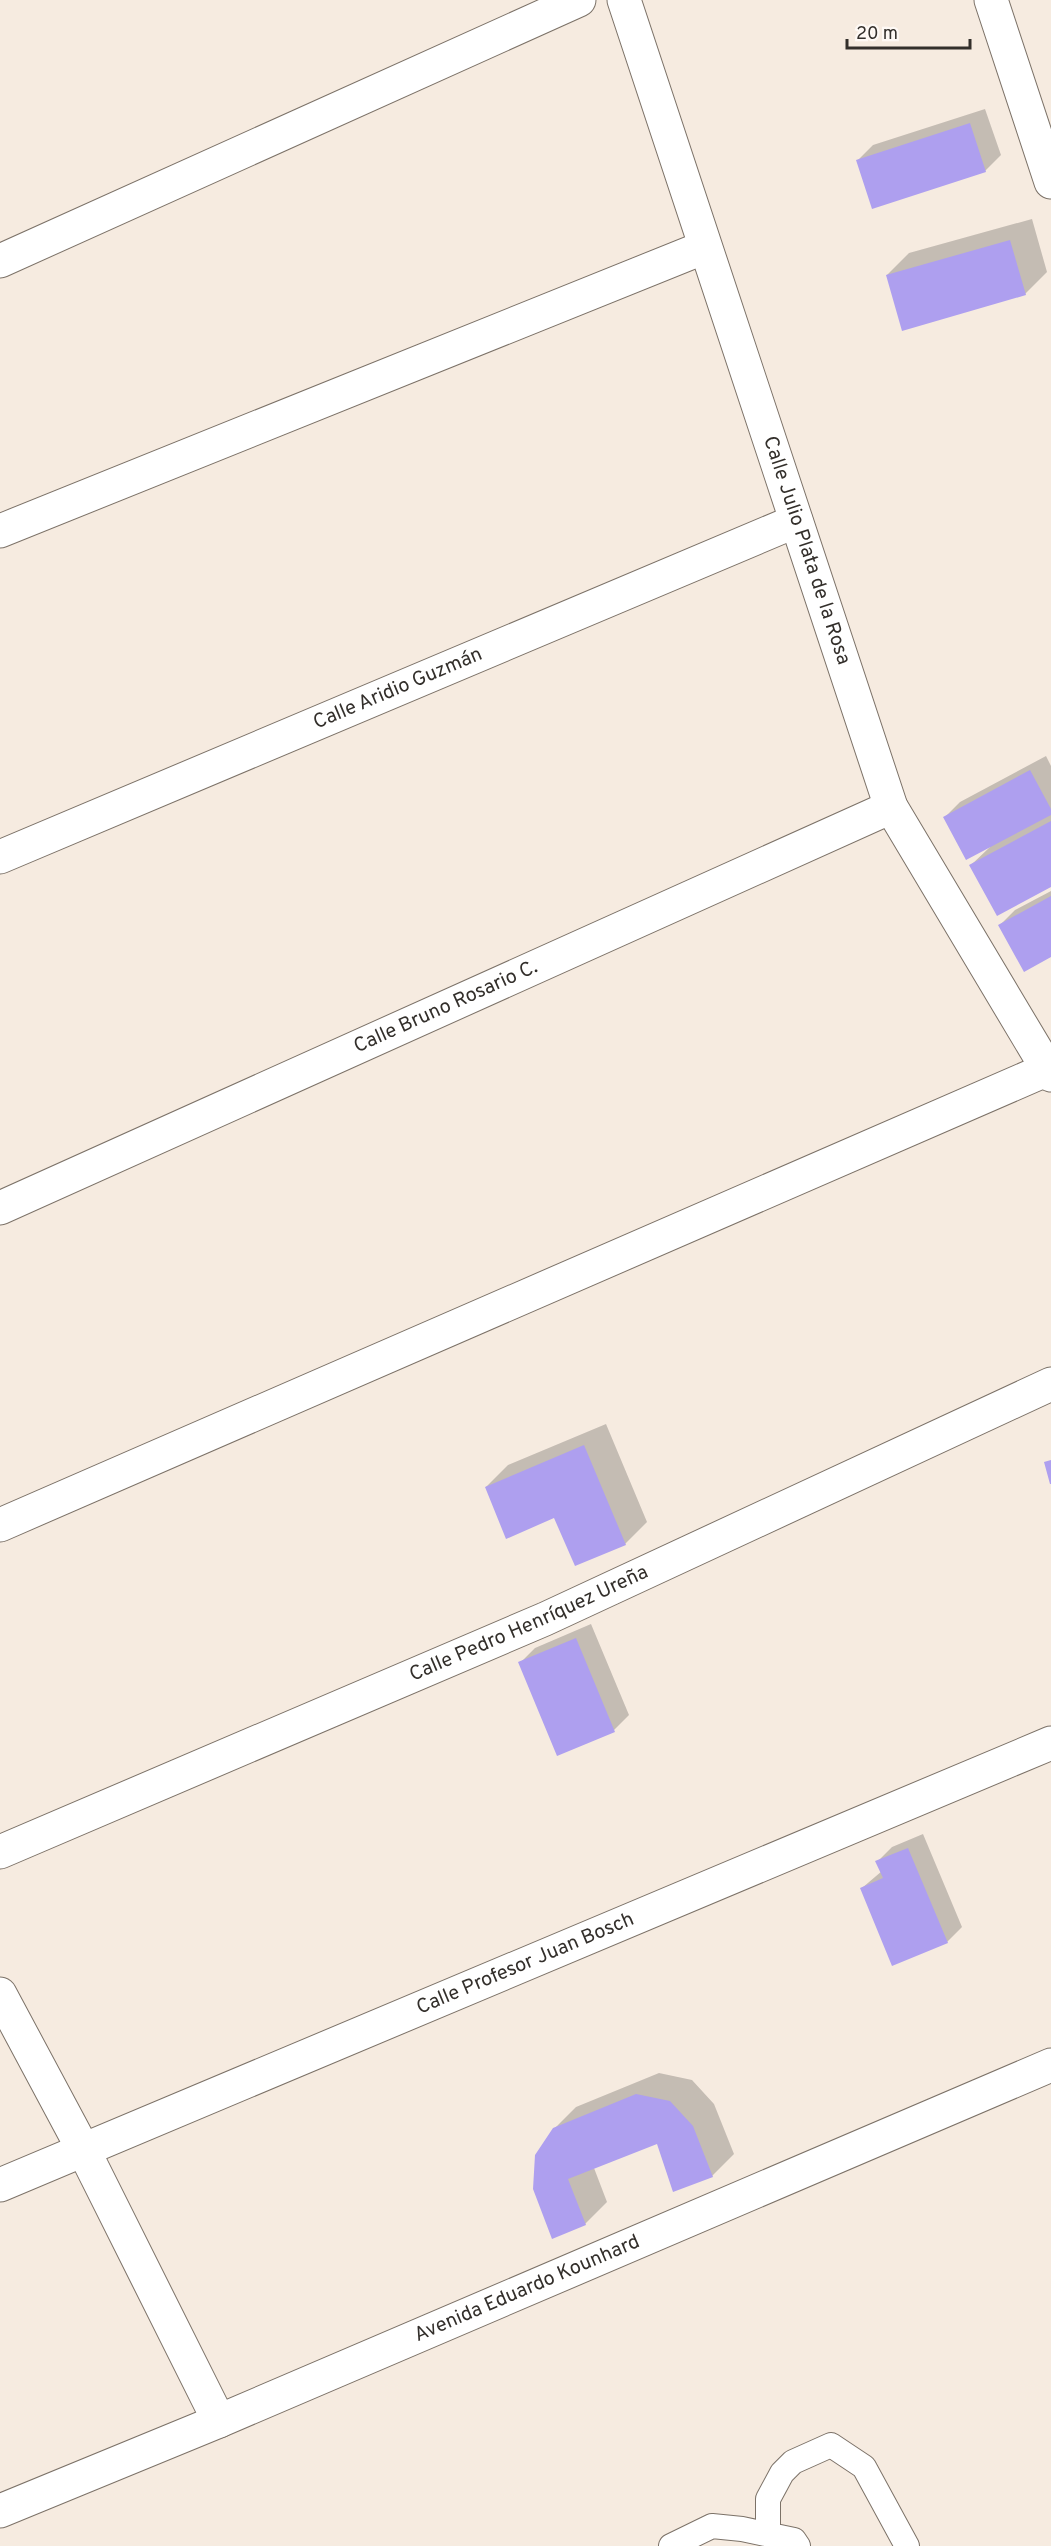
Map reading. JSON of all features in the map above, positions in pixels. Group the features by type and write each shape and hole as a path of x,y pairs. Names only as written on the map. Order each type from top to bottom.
{"street":[{"path":"0,261 579,0"},
{"name":"Calle Julio Plata de la Rosa","path":"624,0 891,807 1049,1072"},
{"path":"991,0 1051,182"},
{"path":"0,531 705,247"},
{"name":"Calle Aridio Guzmán","path":"0,856 796,521"},
{"name":"Calle Bruno Rosario C.","path":"0,1208 891,807"},
{"path":"0,1525 1049,1072"},
{"name":"Calle Pedro Henríquez Ureña","path":"0,1852 545,1619 1051,1384"},
{"name":"Calle Profesor Juan Bosch","path":"0,2185 1051,1743"},
{"path":"0,1994 84,2151 219,2421"},
{"name":"Avenida Eduardo Kounhard","path":"0,2511 219,2421 1051,2065"}],"lane":[{"path":"768,2534 768,2499 782,2473 793,2462 831,2445 864,2467 907,2546"},
{"path":"671,2546 712,2526 742,2529 794,2540 798,2546"}],"building":[{"path":"970,123 986,172 872,209 856,160"},
{"path":"1010,240 1026,295 902,331 886,275"},
{"path":"1030,770 1051,809 1051,815 966,860 943,817"},
{"path":"1051,821 1051,887 997,916 969,865"},
{"path":"1051,896 1051,957 1024,972 998,925"},
{"path":"584,1445 626,1545 575,1566 554,1518 506,1539 485,1487"},
{"path":"1051,1460 1051,1484 1050,1484 1044,1462"},
{"path":"576,1638 615,1732 557,1756 518,1662"},
{"path":"908,1848 948,1943 892,1966 860,1888 883,1878 875,1861"},
{"path":"636,2094 670,2101 693,2126 713,2177 673,2192 657,2144 568,2179 586,2225 552,2239 533,2189 535,2155 553,2128"}]}
